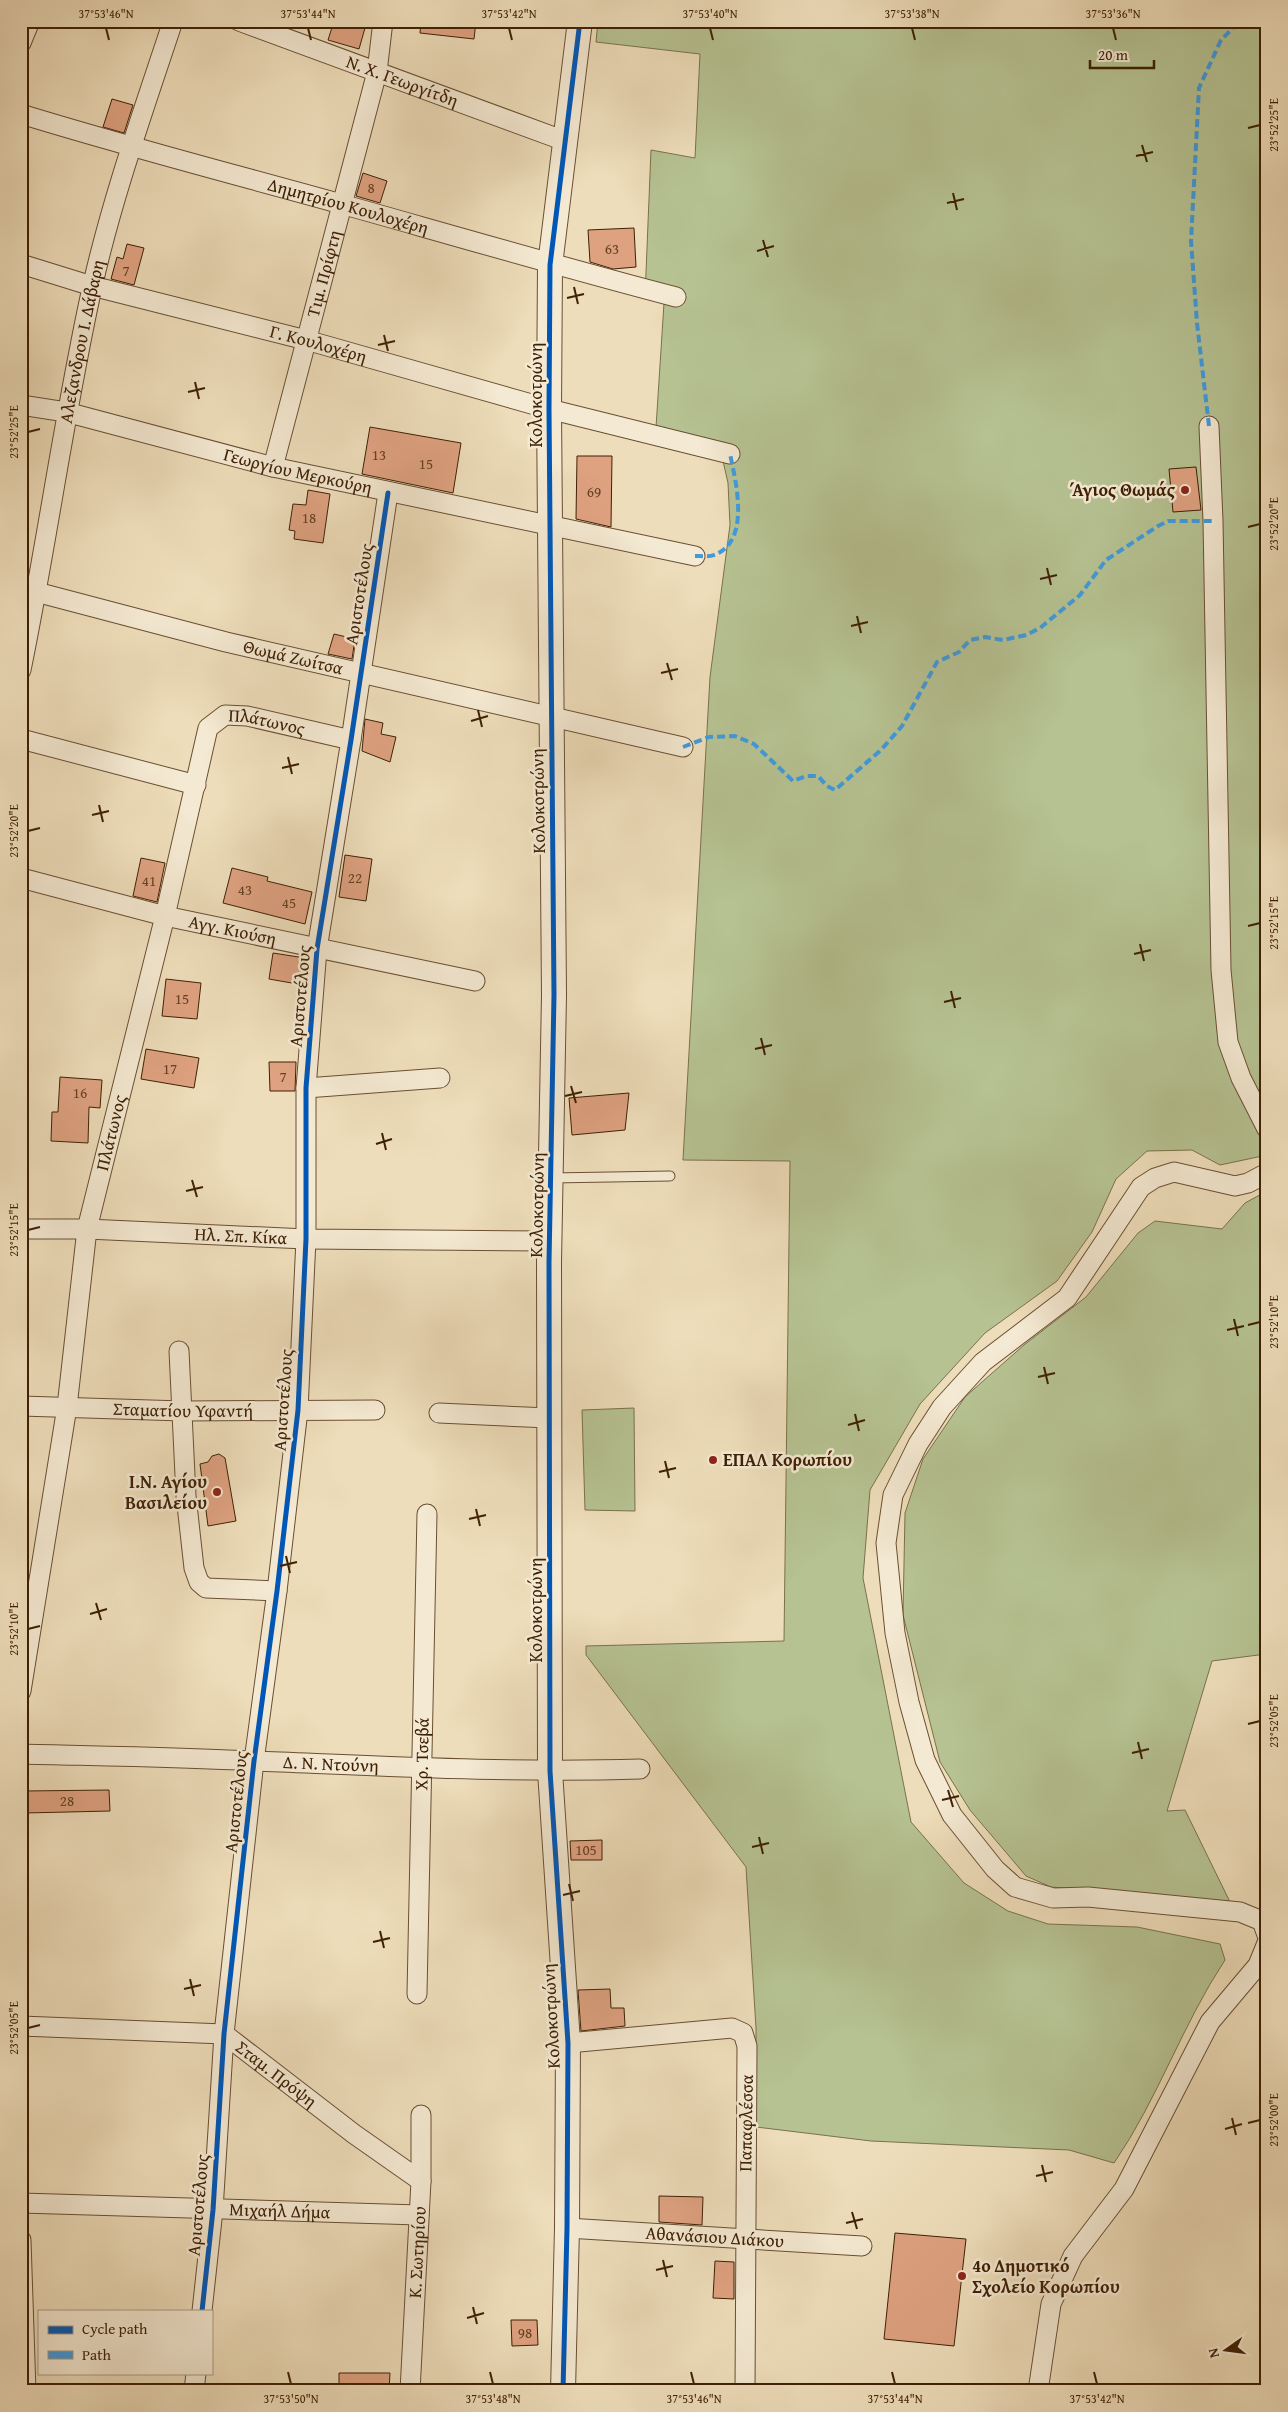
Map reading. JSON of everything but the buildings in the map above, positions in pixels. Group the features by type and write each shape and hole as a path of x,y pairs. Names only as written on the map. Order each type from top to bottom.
{"street":[{"path":"21,42 30,21"},
{"name":"Αλεζανδρου Ι. Δάβαρη","path":"21,670 29,590 92,286 131,148 173,21"},
{"name":"Ν. Χ. Γεωργίτδη","path":"239,21 565,141"},
{"name":"Τιμ. Πρίφτη","path":"273,467 344,205 377,72 383,21"},
{"name":"Κολοκοτρώνη","path":"563,2391 567,2228 568,2043 550,1772 549,1241 554,995 549,409 550,264 580,21"},
{"name":"Δημητρίου Κουλοχέρη","path":"21,114 131,148 676,297"},
{"name":"Γ. Κουλοχέρη","path":"21,264 92,286 306,340 549,409 730,454"},
{"name":"Γεωργίου Μερκούρη","path":"21,405 66,412 273,467 388,493 695,556"},
{"path":"1209,426 1213,521 1221,970 1228,1042 1241,1078 1267,1129"},
{"name":"Αριστοτέλους","path":"202,2310 213,2210 224,2034 254,1761 277,1591 298,1410 306,1239 306,1088 317,949 388,493"},
{"name":"Θωμά Ζωίτσα","path":"29,590 226,642 683,747"},
{"name":"Πλάτωνος","path":"21,1691 67,1407 87,1229 165,916 208,728 224,715 247,716 351,740"},
{"path":"21,739 196,784"},
{"name":"Αγγ. Κιούση","path":"21,878 165,916 475,981"},
{"path":"306,1088 440,1078"},
{"path":"1267,1173 1248,1184 1235,1186 1174,1172 1155,1178 1141,1188 1067,1298 983,1362 942,1406 918,1444 893,1495 886,1544 895,1633 909,1702 925,1760 952,1815 995,1869 1015,1887 1053,1898 1088,1897 1240,1912 1262,1921 1267,1935"},
{"name":"Ηλ. Σπ. Κίκα","path":"21,1229 87,1229 306,1239 549,1241"},
{"path":"179,1351 186,1496 194,1568 199,1582 206,1588 277,1591"},
{"name":"Σταματίου Υφαντή","path":"21,1406 183,1411 375,1410"},
{"path":"439,1413 549,1418"},
{"name":"Χρ. Τσεβά","path":"417,1994 427,1514"},
{"name":"Δ. Ν. Ντούνη","path":"21,1754 254,1761 422,1769 550,1772 640,1769"},
{"path":"1038,2391 1051,2304 1072,2256 1124,2189 1210,2022 1258,1965 1267,1943"},
{"name":"Σταμ. Πρόψη","path":"21,2026 224,2034 354,2134 420,2180"},
{"name":"Παπαφλέσσα","path":"568,2043 732,2028 743,2033 747,2046 745,2391"},
{"name":"Κ. Σωτηρίου","path":"410,2391 419,2216 421,2115"},
{"name":"Μιχαήλ Δήμα","path":"21,2203 419,2216"},
{"name":"Αθανάσιου Διάκου","path":"567,2228 862,2246"},
{"path":"21,2240 26,2391"},
{"path":"194,2391 196,2374"}],"lane":[{"path":"551,1178 670,1176"}],"green space":[{"path":"598,21 1267,21 1267,1155 1220,1165 1192,1150 1147,1151 1116,1179 1092,1232 1057,1281 985,1333 920,1404 870,1490 863,1578 911,1822 964,1883 1008,1911 1048,1924 1137,1927 1220,1944 1225,1960 1196,2010 1130,2139 1114,2163 1069,2150 871,2141 756,2127 756,2028 746,1867 586,1655 586,1646 784,1641 790,1161 683,1160 710,677 730,525 728,483 723,461 655,443 664,303 645,297 651,150 695,158 700,54 596,42"},
{"path":"1267,1191 1267,1656 1266,1654 1212,1661 1167,1811 1185,1810 1230,1902 1051,1887 1026,1876 970,1810 940,1762 903,1615 905,1513 923,1459 965,1397 1024,1345 1086,1297 1138,1233 1155,1221 1222,1229 1245,1203"},
{"path":"634,1408 635,1511 585,1510 582,1410"}],"marked path":[{"path":"1209,426 1197,323 1191,241 1199,88 1221,40 1240,21"},
{"path":"695,556 714,555 726,548 733,538 737,525 738,510 730,454"},
{"path":"683,747 709,737 735,736 754,744 793,781 806,776 818,776 827,786 835,790 881,750 902,726 937,662 959,652 970,640 985,637 1003,640 1026,635 1040,628 1080,595 1106,560 1158,526 1168,521 1213,521"}],"cycle path":[{"path":"563,2391 567,2228 568,2043 550,1771 549,1262 554,995 549,409 550,265 580,21"},
{"path":"202,2310 213,2210 224,2034 254,1761 277,1591 298,1410 306,1239 306,1088 317,949 388,493"}],"place":[{"name":"Άγιος Θωμάς","path":"1185,490"},
{"name":"ΕΠΑΛ Κορωπίου","path":"713,1460"},
{"name":"Ι.Ν. Αγίου Βασιλείου","path":"217,1492"},
{"name":"4ο Δημοτικό Σχολείο Κορωπίου","path":"962,2276"}]}
